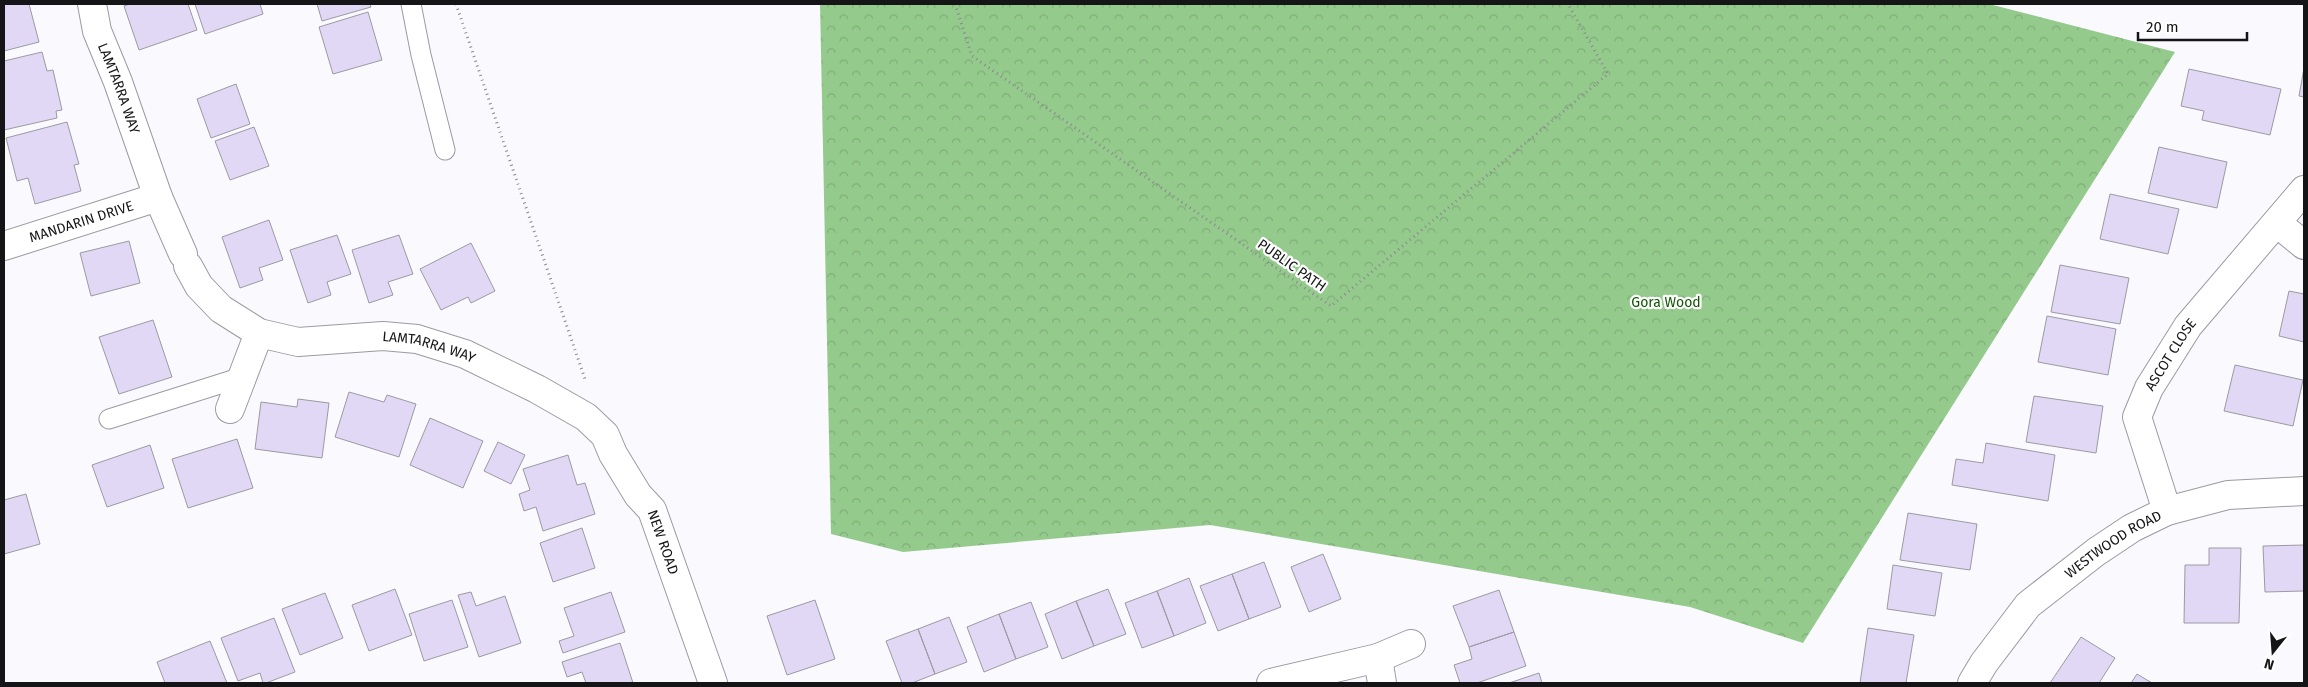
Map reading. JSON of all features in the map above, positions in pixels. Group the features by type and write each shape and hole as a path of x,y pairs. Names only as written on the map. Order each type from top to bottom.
{"street":[{"name":"LAMTARRA WAY","path":"92,4 97,31 118,82 158,197 199,286 221,309 259,333 298,342 383,336 417,338 465,354 537,389 586,417"},
{"name":"ASCOT CLOSE","path":"2167,511 2137,417 2149,388 2188,326 2304,190"},
{"name":"MANDARIN DRIVE","path":"4,246 158,197"},
{"path":"2277,223 2304,245"},
{"path":"230,409 259,333"},
{"name":"NEW ROAD","path":"586,417 605,435 613,454 638,495 652,510 713,683"},
{"name":"WESTWOOD ROAD","path":"1972,683 1984,663 2028,605 2096,552 2132,528 2167,511 2228,495 2304,491"},
{"path":"1270,683 1380,670 1411,644"}],"lane":[{"path":"411,4 421,55 445,150"},
{"path":"109,419 242,377"}],"path":[{"path":"456,4 585,376 586,417"},
{"name":"PUBLIC PATH","path":"955,4 972,56 1331,306 1608,74 1568,4"},
{"path":"1934,4 1943,4"}],"green space":[{"name":"Gora Wood","path":"820,4 1989,4 2175,52 1803,643 1690,607 1210,525 903,552 831,534"}],"building":[{"path":"4,4 29,4 39,42 4,51"},
{"path":"130,4 188,4 197,30 139,50 124,6"},
{"path":"195,4 260,4 263,14 205,34"},
{"path":"317,4 370,4 371,7 322,21"},
{"path":"368,12 382,60 333,74 319,27"},
{"path":"42,52 47,71 53,70 62,110 56,111 57,118 4,130 4,61"},
{"path":"2304,68 2304,97 2299,96"},
{"path":"2189,69 2281,89 2270,135 2202,120 2204,111 2181,106"},
{"path":"236,84 250,124 211,138 197,99"},
{"path":"67,122 79,164 74,165 81,191 35,204 28,178 17,181 6,138"},
{"path":"254,127 269,166 230,180 215,141"},
{"path":"2159,147 2227,162 2217,208 2148,193"},
{"path":"2110,194 2179,209 2168,254 2100,239"},
{"path":"269,220 283,260 259,268 263,280 240,288 222,237"},
{"path":"337,235 351,274 327,282 331,295 308,303 290,250"},
{"path":"399,235 413,274 388,282 393,295 369,303 352,250"},
{"path":"129,241 140,283 91,296 80,253"},
{"path":"471,243 495,291 471,303 468,297 441,310 420,269"},
{"path":"2060,265 2129,278 2120,324 2051,312"},
{"path":"2289,291 2304,294 2304,342 2279,336"},
{"path":"2047,316 2116,329 2108,375 2038,362"},
{"path":"153,320 172,377 119,394 99,337"},
{"path":"2235,365 2303,380 2293,426 2224,411"},
{"path":"349,392 384,402 387,395 416,404 399,457 335,437"},
{"path":"2034,396 2103,406 2096,453 2026,442"},
{"path":"298,399 329,403 322,458 255,449 261,402 297,407"},
{"path":"430,418 483,441 463,488 410,465"},
{"path":"237,439 253,488 188,508 172,459"},
{"path":"498,442 525,455 511,484 484,471"},
{"path":"1986,443 2055,455 2048,501 1952,485 1956,459 1983,463"},
{"path":"150,445 164,488 107,507 92,465"},
{"path":"568,455 577,485 585,483 595,514 543,531 536,507 524,511 519,494 530,490 523,469"},
{"path":"26,494 40,544 4,554 4,500"},
{"path":"1908,513 1977,524 1970,570 1900,560"},
{"path":"582,528 595,568 553,582 540,543"},
{"path":"2304,545 2304,591 2265,592 2263,546"},
{"path":"2209,548 2241,548 2239,623 2184,623 2185,565 2209,565"},
{"path":"1323,554 1341,599 1309,612 1291,567"},
{"path":"1264,562 1281,607 1249,619 1232,574"},
{"path":"1893,565 1942,573 1935,616 1887,609"},
{"path":"1232,574 1249,619 1218,631 1200,586"},
{"path":"1189,578 1206,623 1174,636 1157,591"},
{"path":"395,589 412,635 369,651 352,605"},
{"path":"1108,589 1126,634 1094,646 1076,601"},
{"path":"1499,590 1514,632 1469,647 1453,606"},
{"path":"1157,591 1174,636 1142,648 1125,603"},
{"path":"471,592 476,606 505,596 521,643 479,657 458,595"},
{"path":"611,592 625,632 563,653 559,641 574,636 564,608"},
{"path":"325,593 343,638 300,655 282,609"},
{"path":"452,600 468,647 424,661 409,614"},
{"path":"815,600 835,659 787,675 767,616"},
{"path":"1076,601 1094,646 1062,659 1045,614"},
{"path":"1031,602 1048,647 1016,659 999,614"},
{"path":"999,614 1016,659 984,672 967,627"},
{"path":"949,617 967,662 935,674 918,629"},
{"path":"274,618 295,672 266,683 263,683 260,673 238,681 221,638"},
{"path":"1868,628 1914,635 1906,683 1860,683"},
{"path":"918,629 935,674 912,683 902,683 886,641"},
{"path":"1514,632 1526,666 1477,683 1460,683 1454,665 1472,659 1469,647"},
{"path":"2081,637 2115,658 2099,683 2050,683"},
{"path":"210,641 227,683 165,683 157,662"},
{"path":"620,643 633,683 586,683 582,672 567,677 562,662"},
{"path":"1539,673 1542,683 1509,683"},
{"path":"2137,674 2152,683 2131,683"}]}
